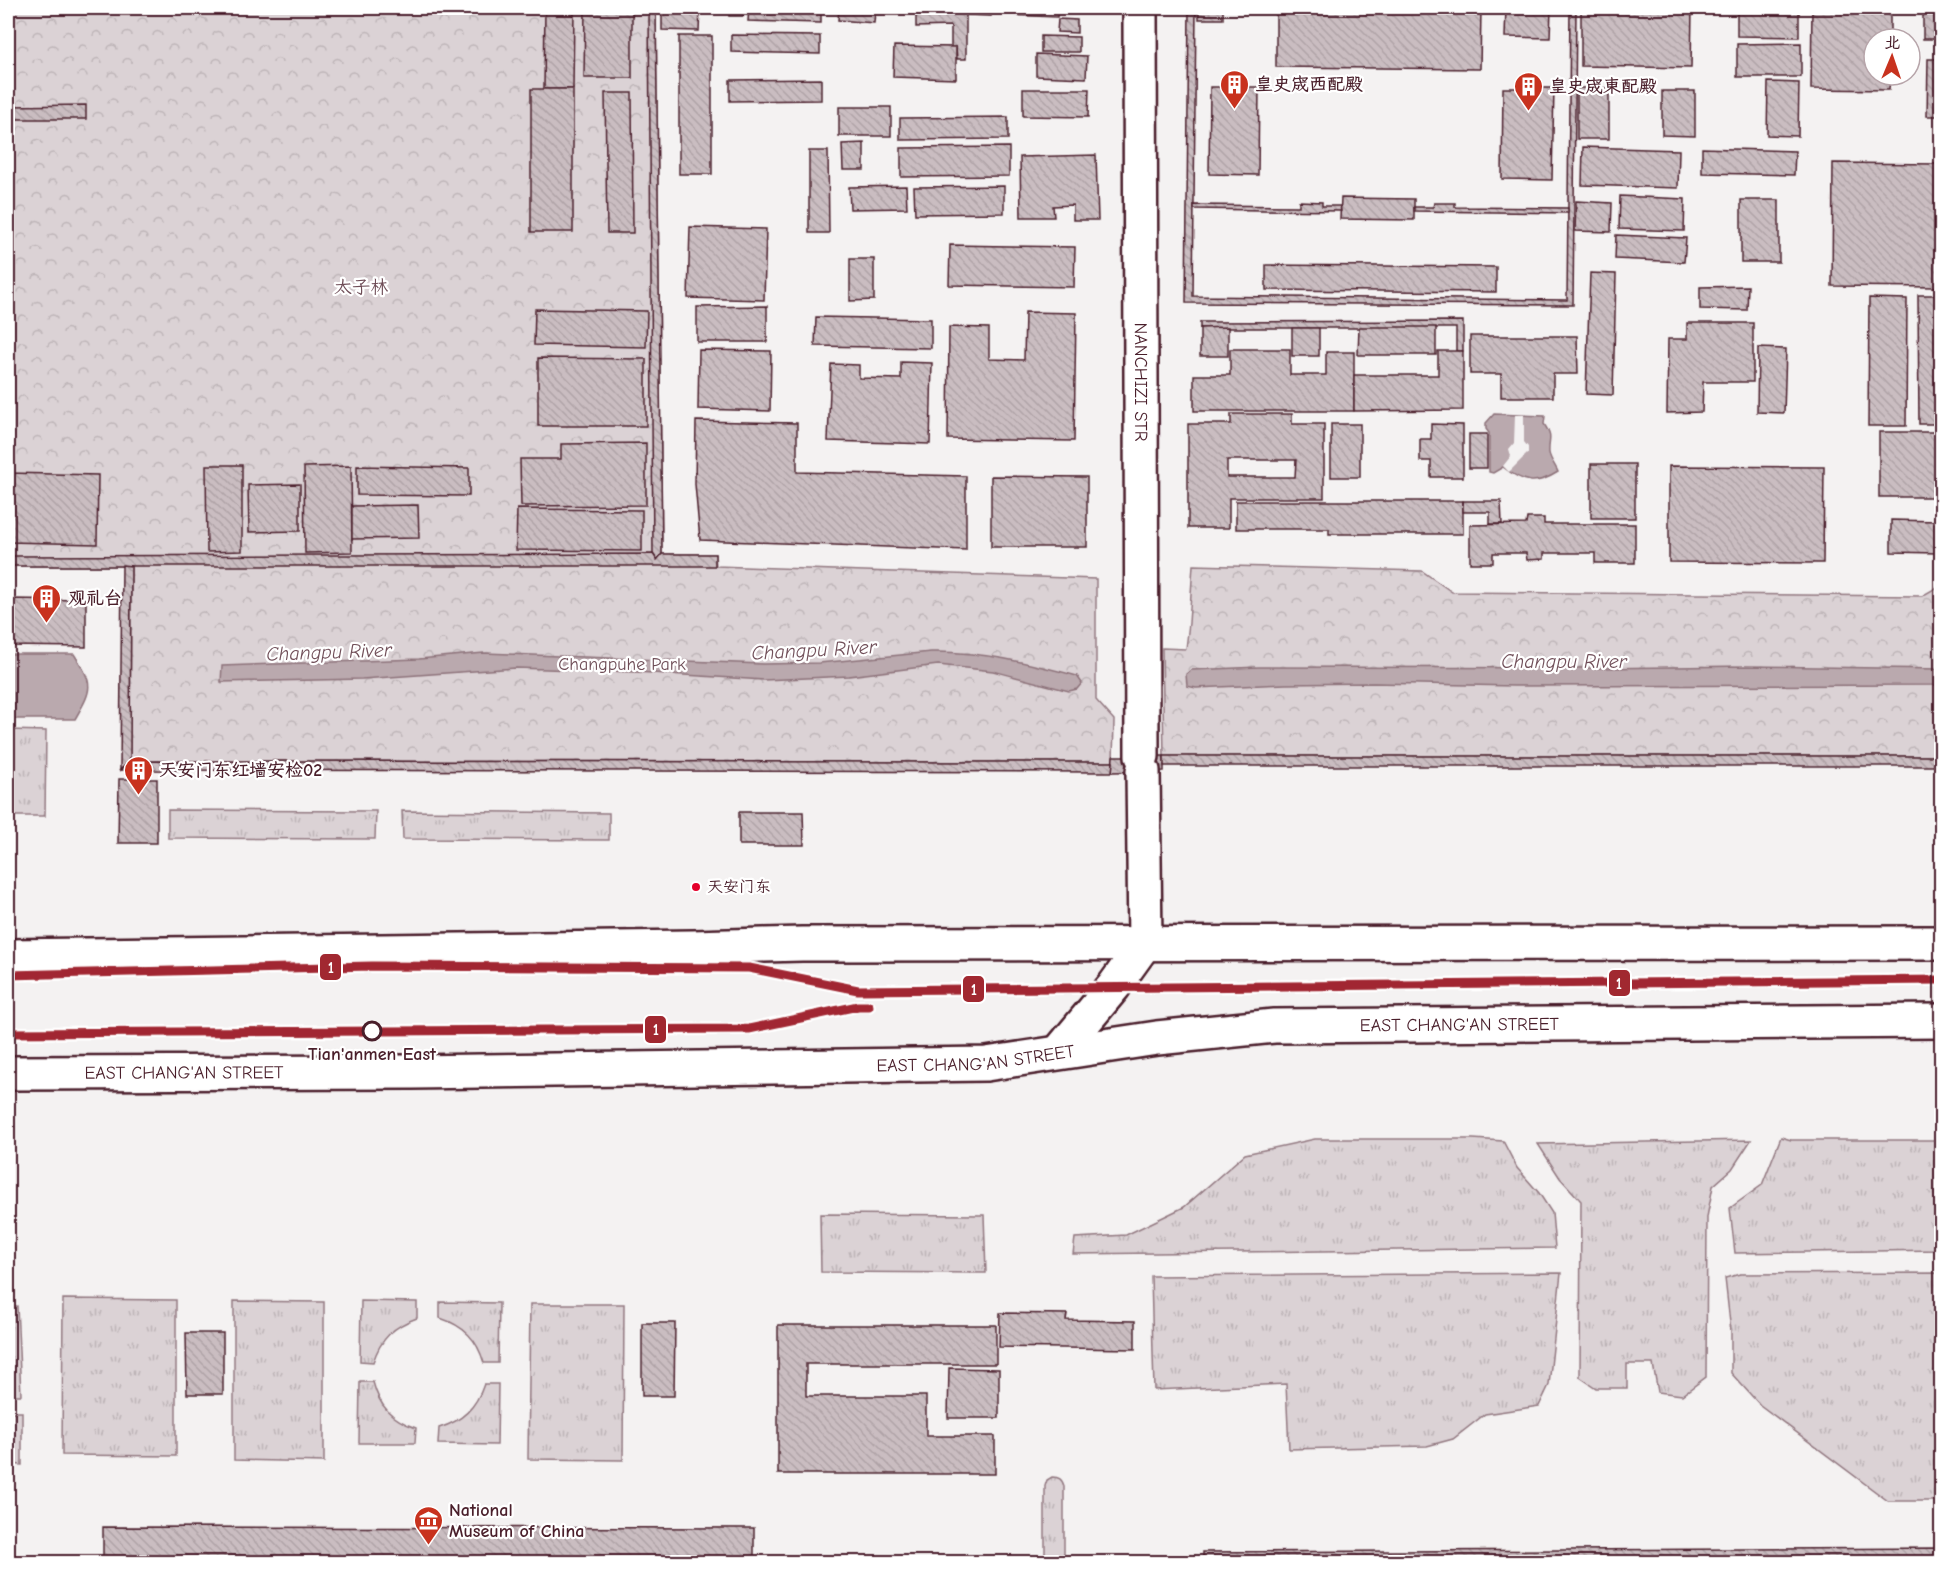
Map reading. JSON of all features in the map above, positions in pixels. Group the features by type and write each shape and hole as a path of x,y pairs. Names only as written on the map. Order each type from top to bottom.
{"main road":[{"name":"NANCHIZI STR","path":"1140,8 1145,942"},
{"path":"8,956 1145,942 1941,943"},
{"path":"1059,1053 1114,986 1145,942"},
{"name":"EAST CHANG'AN STREET","path":"8,1073 414,1072 986,1064 1156,1038 1274,1026 1941,1021"}],"green space":[{"name":"太子林","path":"8,8 656,8 662,554 715,554 716,566 1096,579 1096,700 1114,720 1113,762 130,761 131,566 8,566"},
{"path":"1193,565 1422,571 1452,592 1922,596 1941,585 1941,756 1164,756 1162,648 1186,649"},
{"path":"8,730 46,731 45,816 8,816"},
{"path":"168,810 376,811 375,839 168,838"},
{"path":"402,811 609,813 609,840 403,839"},
{"path":"1781,1137 1791,1140 1941,1140 1941,1250 1735,1253 1730,1208 1762,1185"},
{"path":"1315,1139 1503,1141 1517,1168 1539,1193 1552,1213 1555,1248 1073,1254 1075,1238 1126,1235 1184,1207 1245,1154"},
{"path":"1751,1140 1732,1169 1713,1186 1707,1217 1706,1377 1682,1395 1658,1392 1653,1364 1627,1364 1627,1388 1596,1388 1580,1377 1581,1201 1560,1178 1538,1144"},
{"path":"820,1214 984,1215 986,1273 821,1272"},
{"path":"1561,1273 1549,1385 1539,1406 1485,1414 1453,1439 1427,1446 1289,1449 1286,1384 1154,1390 1151,1276"},
{"path":"1941,1273 1941,1501 1888,1501 1760,1405 1731,1373 1731,1332 1725,1278 1740,1274"},
{"path":"63,1299 176,1300 176,1456 62,1455"},
{"path":"234,1301 324,1302 324,1462 234,1460"},
{"path":"361,1301 417,1302 417,1318 389,1334 380,1346 373,1362 360,1361"},
{"path":"440,1302 499,1303 498,1363 484,1363 478,1347 468,1334 456,1325 440,1318"},
{"path":"530,1304 624,1304 623,1460 528,1459"},
{"path":"8,1306 17,1306 21,1395 8,1395"},
{"path":"360,1382 373,1382 379,1398 388,1411 400,1421 416,1428 415,1443 359,1443"},
{"path":"484,1384 498,1384 497,1445 438,1444 439,1428 455,1422 467,1412 477,1400"},
{"path":"8,1412 22,1412 22,1465 8,1464"},
{"path":"1052,1477 1060,1479 1064,1486 1064,1562 1045,1562 1045,1486 1047,1480"}],"shaded area":[{"path":"1494,414 1545,416 1544,424 1550,436 1549,453 1558,472 1543,479 1530,481 1503,467 1493,473 1489,472 1489,433 1486,423"},
{"path":"931,652 987,656 1023,662 1077,676 1082,683 1077,689 1069,691 993,671 938,665 849,676 764,680 636,672 516,668 362,679 221,682 222,666 419,659 484,653 763,664 819,663"},
{"path":"8,654 74,654 85,673 89,686 88,693 75,719 8,719"},
{"path":"1747,666 1941,669 1941,685 1514,686 1374,683 1196,688 1187,686 1186,674 1191,670 1259,667"}],"pier":[{"path":"1515,415 1524,415 1524,442 1528,447 1528,453 1509,472 1503,466 1511,456 1509,449 1514,443"}],"building":[{"path":"545,8 574,8 573,89 544,89"},
{"path":"585,8 632,8 632,78 584,78"},
{"path":"649,8 656,8 662,554 657,560 653,554"},
{"path":"729,8 743,8 743,16 729,16"},
{"path":"749,8 821,8 821,23 748,21"},
{"path":"969,8 991,8 991,16 968,15"},
{"path":"1008,8 1058,8 1057,17 1008,15"},
{"path":"1189,8 1196,8 1193,296 1567,300 1570,8 1576,8 1573,305 1186,303"},
{"path":"1199,8 1223,8 1223,19 1199,19"},
{"path":"1276,8 1481,8 1480,69 1276,67"},
{"path":"1506,8 1551,8 1550,38 1505,37"},
{"path":"1581,8 1692,8 1691,68 1581,66"},
{"path":"1737,8 1799,9 1799,37 1737,36"},
{"path":"1812,8 1890,8 1890,27 1862,27 1862,87 1889,87 1889,90 1811,89"},
{"path":"1923,8 1942,8 1942,39 1923,39"},
{"path":"662,9 700,10 699,31 662,30"},
{"path":"839,9 875,11 874,23 838,20"},
{"path":"916,13 966,13 966,59 957,59 956,47 951,48 951,26 916,27"},
{"path":"1058,19 1077,20 1077,33 1057,32"},
{"path":"731,35 820,36 820,54 731,52"},
{"path":"679,36 712,36 712,174 679,174"},
{"path":"1041,36 1079,37 1079,52 1041,52"},
{"path":"1801,43 1801,77 1737,77 1737,44"},
{"path":"894,46 956,47 956,79 893,77"},
{"path":"1036,54 1087,56 1086,78 1036,76"},
{"path":"1928,59 1942,59 1942,116 1927,116"},
{"path":"821,79 821,100 730,101 730,80"},
{"path":"1768,82 1799,83 1798,136 1767,135"},
{"name":"皇史宬西配殿","path":"1210,87 1259,87 1258,175 1209,174"},
{"name":"皇史宬東配殿","path":"1503,88 1554,88 1552,180 1502,179"},
{"path":"1577,88 1609,88 1609,139 1577,139"},
{"path":"531,89 573,89 573,232 531,232"},
{"path":"1023,89 1089,89 1088,117 1023,116"},
{"path":"1662,91 1695,91 1695,136 1662,135"},
{"path":"605,93 632,93 633,233 607,233"},
{"path":"86,105 86,119 8,119 8,106"},
{"path":"839,107 891,107 891,136 839,136"},
{"path":"1008,117 1008,139 900,140 900,118"},
{"path":"864,143 864,170 843,170 842,144"},
{"path":"1009,147 1009,176 901,177 901,148"},
{"path":"1583,147 1679,150 1678,188 1582,185"},
{"path":"1702,148 1795,151 1794,175 1702,173"},
{"path":"809,151 828,151 829,233 809,233"},
{"path":"1096,155 1098,220 1073,220 1073,205 1053,206 1054,217 1021,217 1020,157"},
{"path":"1833,163 1940,164 1939,287 1832,286"},
{"path":"906,186 907,208 850,209 849,187"},
{"path":"1004,186 1004,213 915,214 914,187"},
{"path":"1620,196 1685,199 1684,231 1619,229"},
{"path":"1341,198 1414,199 1414,220 1340,219"},
{"path":"1741,200 1779,200 1779,262 1741,262"},
{"path":"1299,201 1322,202 1322,206 1340,206 1341,211 1194,209 1194,205 1299,206"},
{"path":"1576,201 1612,203 1611,232 1575,231"},
{"path":"1434,203 1455,203 1455,207 1568,208 1568,213 1414,211 1414,207 1433,207"},
{"path":"690,227 766,229 764,300 688,298"},
{"path":"1616,235 1686,238 1684,262 1615,259"},
{"path":"950,245 1075,247 1074,287 949,285"},
{"path":"850,259 874,259 874,300 850,301"},
{"path":"1266,265 1496,267 1496,292 1266,290"},
{"path":"1590,273 1616,274 1613,395 1586,394"},
{"path":"1748,286 1747,310 1700,309 1700,287"},
{"path":"1918,295 1942,295 1942,424 1919,424"},
{"path":"1869,298 1907,299 1906,426 1868,426"},
{"path":"767,306 767,342 697,342 697,307"},
{"path":"535,309 647,311 646,347 534,345"},
{"path":"1025,312 1076,313 1074,441 948,439 949,327 989,328 989,359 1024,360"},
{"path":"816,317 931,319 931,348 815,346"},
{"path":"1463,321 1463,351 1456,351 1456,328 1200,328 1200,322"},
{"path":"1687,323 1753,323 1753,382 1703,382 1702,412 1667,413 1668,339 1687,339"},
{"path":"1228,327 1228,356 1200,356 1200,328"},
{"path":"1359,327 1436,327 1436,355 1358,355"},
{"path":"1292,328 1319,328 1319,356 1292,356"},
{"path":"1470,336 1577,336 1578,374 1553,374 1553,397 1501,397 1501,374 1470,374"},
{"path":"1758,348 1786,349 1784,413 1757,412"},
{"path":"1230,349 1290,349 1290,375 1326,375 1326,352 1354,352 1354,411 1194,411 1194,375 1230,375"},
{"path":"699,350 771,351 770,411 698,409"},
{"path":"1438,351 1463,351 1463,410 1354,411 1354,375 1438,375"},
{"path":"538,358 646,359 646,426 538,426"},
{"path":"901,362 932,363 930,444 828,441 831,364 859,365 859,378 901,379"},
{"path":"1231,414 1292,414 1292,424 1324,424 1324,498 1229,498 1229,528 1188,528 1188,424 1231,424","holes":["1227,460 1296,460 1295,477 1227,477"]},
{"path":"696,421 797,423 797,472 966,476 966,550 700,540 695,484"},
{"path":"1331,424 1360,424 1360,477 1331,477"},
{"path":"1431,424 1463,425 1463,477 1431,477 1431,461 1420,461 1420,439 1431,439"},
{"path":"1879,432 1939,432 1939,497 1879,497"},
{"path":"1469,434 1487,434 1487,468 1469,468"},
{"path":"646,443 646,505 521,506 520,459 561,459 561,444"},
{"path":"1591,464 1635,464 1635,518 1591,518"},
{"path":"206,465 242,465 242,551 207,552"},
{"path":"351,466 352,552 305,553 304,467"},
{"path":"357,466 469,468 469,496 357,495"},
{"path":"1669,466 1824,467 1823,563 1669,562"},
{"path":"8,473 98,475 97,544 8,542"},
{"path":"991,476 1087,477 1087,547 991,547"},
{"path":"300,484 300,531 249,532 248,485"},
{"path":"1236,501 1463,501 1463,534 1329,534 1329,529 1236,529"},
{"path":"1463,501 1501,501 1502,524 1490,524 1490,512 1463,512"},
{"path":"418,505 419,538 352,539 352,506"},
{"path":"517,509 642,510 642,551 516,550"},
{"path":"1527,518 1544,518 1544,524 1635,524 1635,563 1595,563 1595,553 1544,553 1544,559 1527,560 1526,553 1493,553 1493,563 1470,563 1470,525 1526,524"},
{"path":"1891,520 1938,521 1937,553 1891,552"},
{"path":"653,554 657,560 662,554 715,554 715,566 8,566 8,556"},
{"path":"122,565 131,566 130,761 120,770"},
{"name":"观礼台","path":"8,599 86,600 86,647 8,646"},
{"path":"1113,756 1164,756 1164,771 1112,772"},
{"path":"1164,756 1942,756 1942,766 1164,766"},
{"path":"130,761 1113,762 1112,772 120,770"},
{"name":"天安门东红墙安检02","path":"119,779 157,779 157,843 118,843"},
{"path":"739,812 803,812 804,845 739,845"},
{"path":"1000,1313 1067,1314 1066,1320 1135,1321 1135,1349 999,1347"},
{"path":"642,1323 675,1323 674,1396 642,1396"},
{"path":"778,1325 996,1325 996,1364 806,1364 806,1396 926,1396 926,1436 995,1436 995,1474 778,1474"},
{"path":"186,1333 223,1333 223,1394 187,1394"},
{"path":"949,1368 999,1369 999,1418 948,1418"},
{"name":"National Museum of China","path":"103,1527 754,1528 754,1562 103,1562"},
{"path":"1942,1548 1942,1562 1203,1562 1203,1552"}],"transit line":[{"name":"1","path":"8,975 372,966 749,968 858,990 1942,980"},
{"name":"1","path":"8,1033 749,1029 858,1006 869,1006"}],"place":[{"name":"皇史宬西配殿","path":"1234,110"},
{"name":"皇史宬東配殿","path":"1528,112"},
{"name":"观礼台","path":"47,624"},
{"name":"天安门东红墙安检02","path":"138,796"},
{"name":"天安门东","path":"696,887"},
{"name":"Tian'anmen East","path":"372,1031"},
{"name":"National Museum of China","path":"428,1546"}],"water label":[{"name":"Changpu River","path":"814,650"},
{"name":"Changpu River","path":"329,652"},
{"name":"Changpu River","path":"1564,661"}],"park label":[{"name":"Changpuhe Park","path":"622,664"}]}
